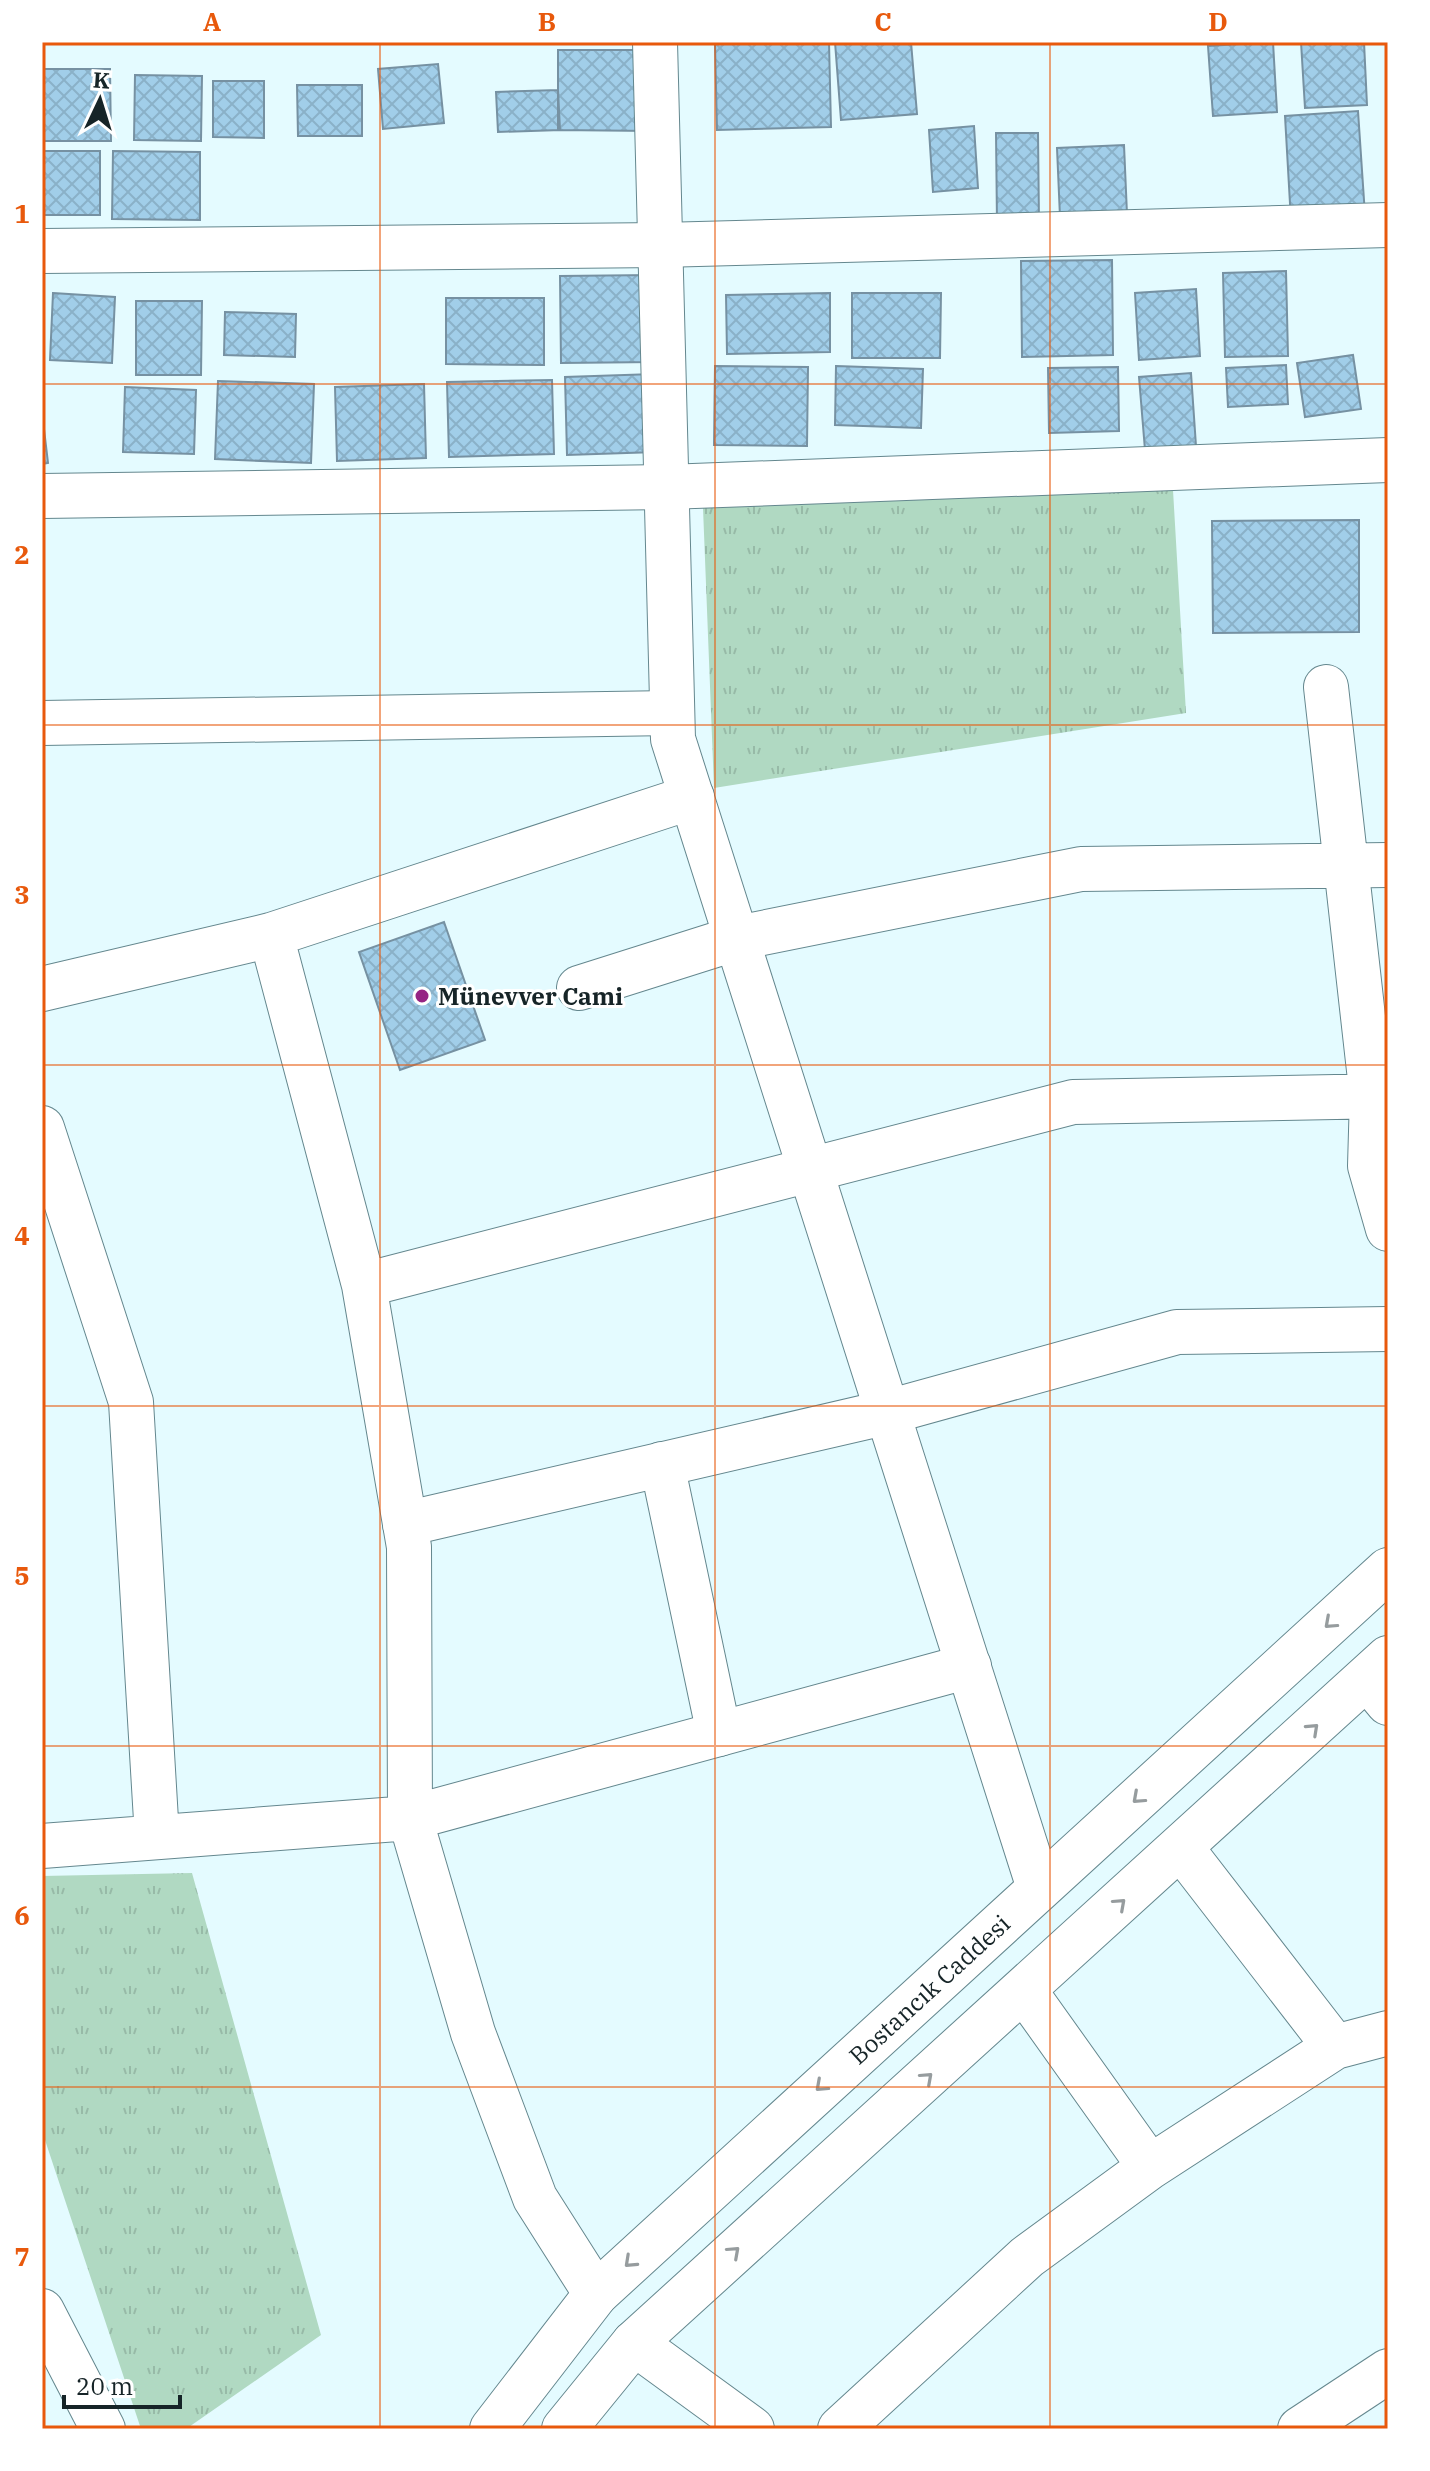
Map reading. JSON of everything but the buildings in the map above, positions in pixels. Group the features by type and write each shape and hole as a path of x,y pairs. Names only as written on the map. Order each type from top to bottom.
{"street":[{"path":"655,42 673,739 1039,1888"},
{"path":"42,251 661,245 1388,225"},
{"path":"42,496 667,487 1388,460"},
{"path":"1326,687 1367,865 1380,1096 1370,1166 1388,1229"},
{"path":"42,723 672,713"},
{"path":"42,989 271,935 692,797"},
{"path":"579,988 737,938 1081,869 1367,865"},
{"path":"271,935 364,1285 409,1547 410,1818 473,2033 535,2198 596,2294"},
{"path":"364,1285 1073,1102 1380,1096"},
{"path":"42,1128 131,1402 157,1837"},
{"path":"405,1524 888,1412 1177,1332 1388,1329"},
{"path":"662,1464 719,1734"},
{"name":"Bostancık Caddesi","path":"492,2429 596,2294 1388,1570"},
{"path":"42,1846 410,1818 969,1666"},
{"path":"564,2429 634,2343 1182,1849 1381,1680"},
{"path":"1182,1849 1335,2047"},
{"path":"1024,1990 1150,2167"},
{"path":"840,2429 1027,2257 1150,2167 1335,2047 1388,2033"},
{"path":"42,2311 103,2429"},
{"path":"634,2343 752,2429"},
{"path":"1300,2429 1388,2371"}],"green space":[{"path":"1173,490 1186,713 714,788 703,508"},
{"path":"192,1873 321,2335 186,2429 141,2429 42,2131 42,1876"}],"place":[{"name":"Münevver Cami","path":"422,996"}]}
